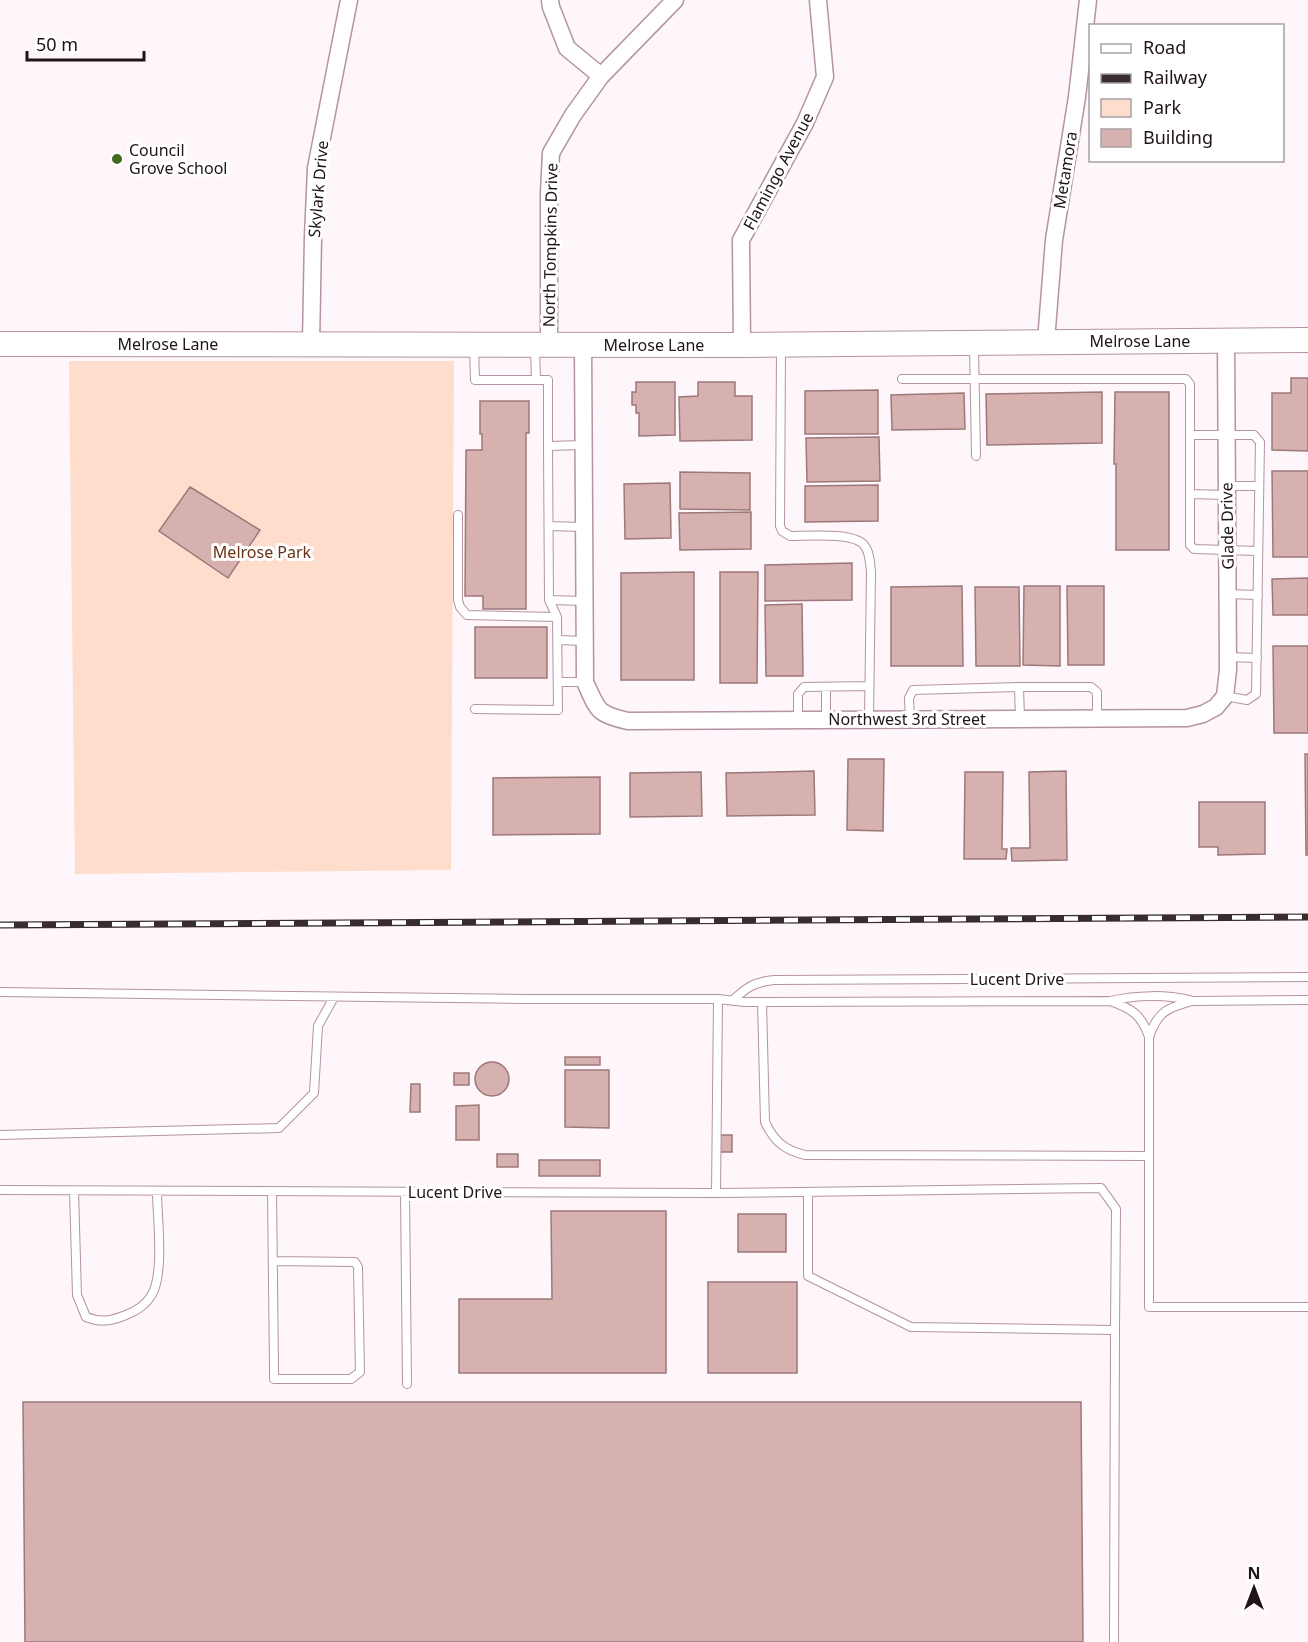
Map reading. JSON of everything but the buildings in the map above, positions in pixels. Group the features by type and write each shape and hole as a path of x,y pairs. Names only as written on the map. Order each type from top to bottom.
{"street":[{"name":"Skylark Drive","path":"311,344 316,168 349,0"},
{"path":"550,0 567,48 602,76"},
{"name":"North Tompkins Drive","path":"542,344 551,153 573,116 602,76 675,0"},
{"name":"Flamingo Avenue","path":"742,345 741,240 805,123 825,77 818,0"},
{"name":"Metamora","path":"1046,341 1054,240 1077,97 1088,0"},
{"name":"Melrose Lane","path":"0,344 742,345 1308,340"},
{"name":"Glade Drive","path":"1220,702 1228,657 1226,341"},
{"path":"583,344 585,682"},
{"name":"Northwest 3rd Street","path":"585,682 598,710 607,716 627,721 1186,718 1203,714 1220,702"}],"lane":[{"path":"974,342 976,456"},
{"path":"474,344 475,380 548,380 549,600 557,617 558,640 558,710 475,709"},
{"path":"536,380 542,344"},
{"path":"781,344 780,526 782,531 790,536 852,537 863,543 869,553 871,572 869,719"},
{"path":"902,379 1186,379 1190,384 1190,545 1194,549 1258,551"},
{"path":"1190,435 1254,435 1260,442 1256,694 1247,700 1220,702"},
{"path":"548,446 584,446"},
{"path":"1190,494 1259,486"},
{"path":"458,515 458,600 460,607 467,615 557,617"},
{"path":"549,526 584,527"},
{"path":"1227,594 1258,595"},
{"path":"549,600 585,601"},
{"path":"558,640 585,641"},
{"path":"1228,657 1257,658"},
{"path":"558,682 585,682"},
{"path":"798,719 800,690 804,687 869,686"},
{"path":"826,687 826,720"},
{"path":"1019,687 1020,719"},
{"path":"910,719 909,698 913,690 1091,687 1097,692 1097,719"},
{"name":"Lucent Drive","path":"732,1001 746,988 757,982 774,980 1308,977"},
{"path":"0,992 525,999 718,999 762,1002 1110,1001 1126,997 1176,997 1193,1001 1308,1000"},
{"path":"0,1134 279,1128 314,1093 318,1026 334,997"},
{"path":"716,1193 718,999"},
{"path":"1110,1001 1136,1012 1145,1024 1149,1037 1149,1307 1308,1307"},
{"path":"1149,1037 1156,1020 1164,1012 1193,1001"},
{"path":"762,1002 765,1122 772,1136 792,1152 805,1155 1149,1156"},
{"name":"Lucent Drive","path":"0,1190 716,1193 1101,1188 1116,1209 1115,1330"},
{"path":"74,1191 77,1295 86,1317 97,1322 110,1321 139,1309 152,1296 159,1273 157,1191"},
{"path":"272,1191 274,1379 351,1379 358,1376 360,1372 358,1267 355,1262 273,1262"},
{"path":"405,1192 407,1384"},
{"path":"808,1192 808,1276 911,1327 1115,1330 1114,1642"}],"green space":[{"name":"Melrose Park","path":"69,361 454,361 451,870 75,874"}],"railway":[{"path":"0,925 1308,917"}],"place":[{"name":"Council Grove School","path":"117,159"}]}
